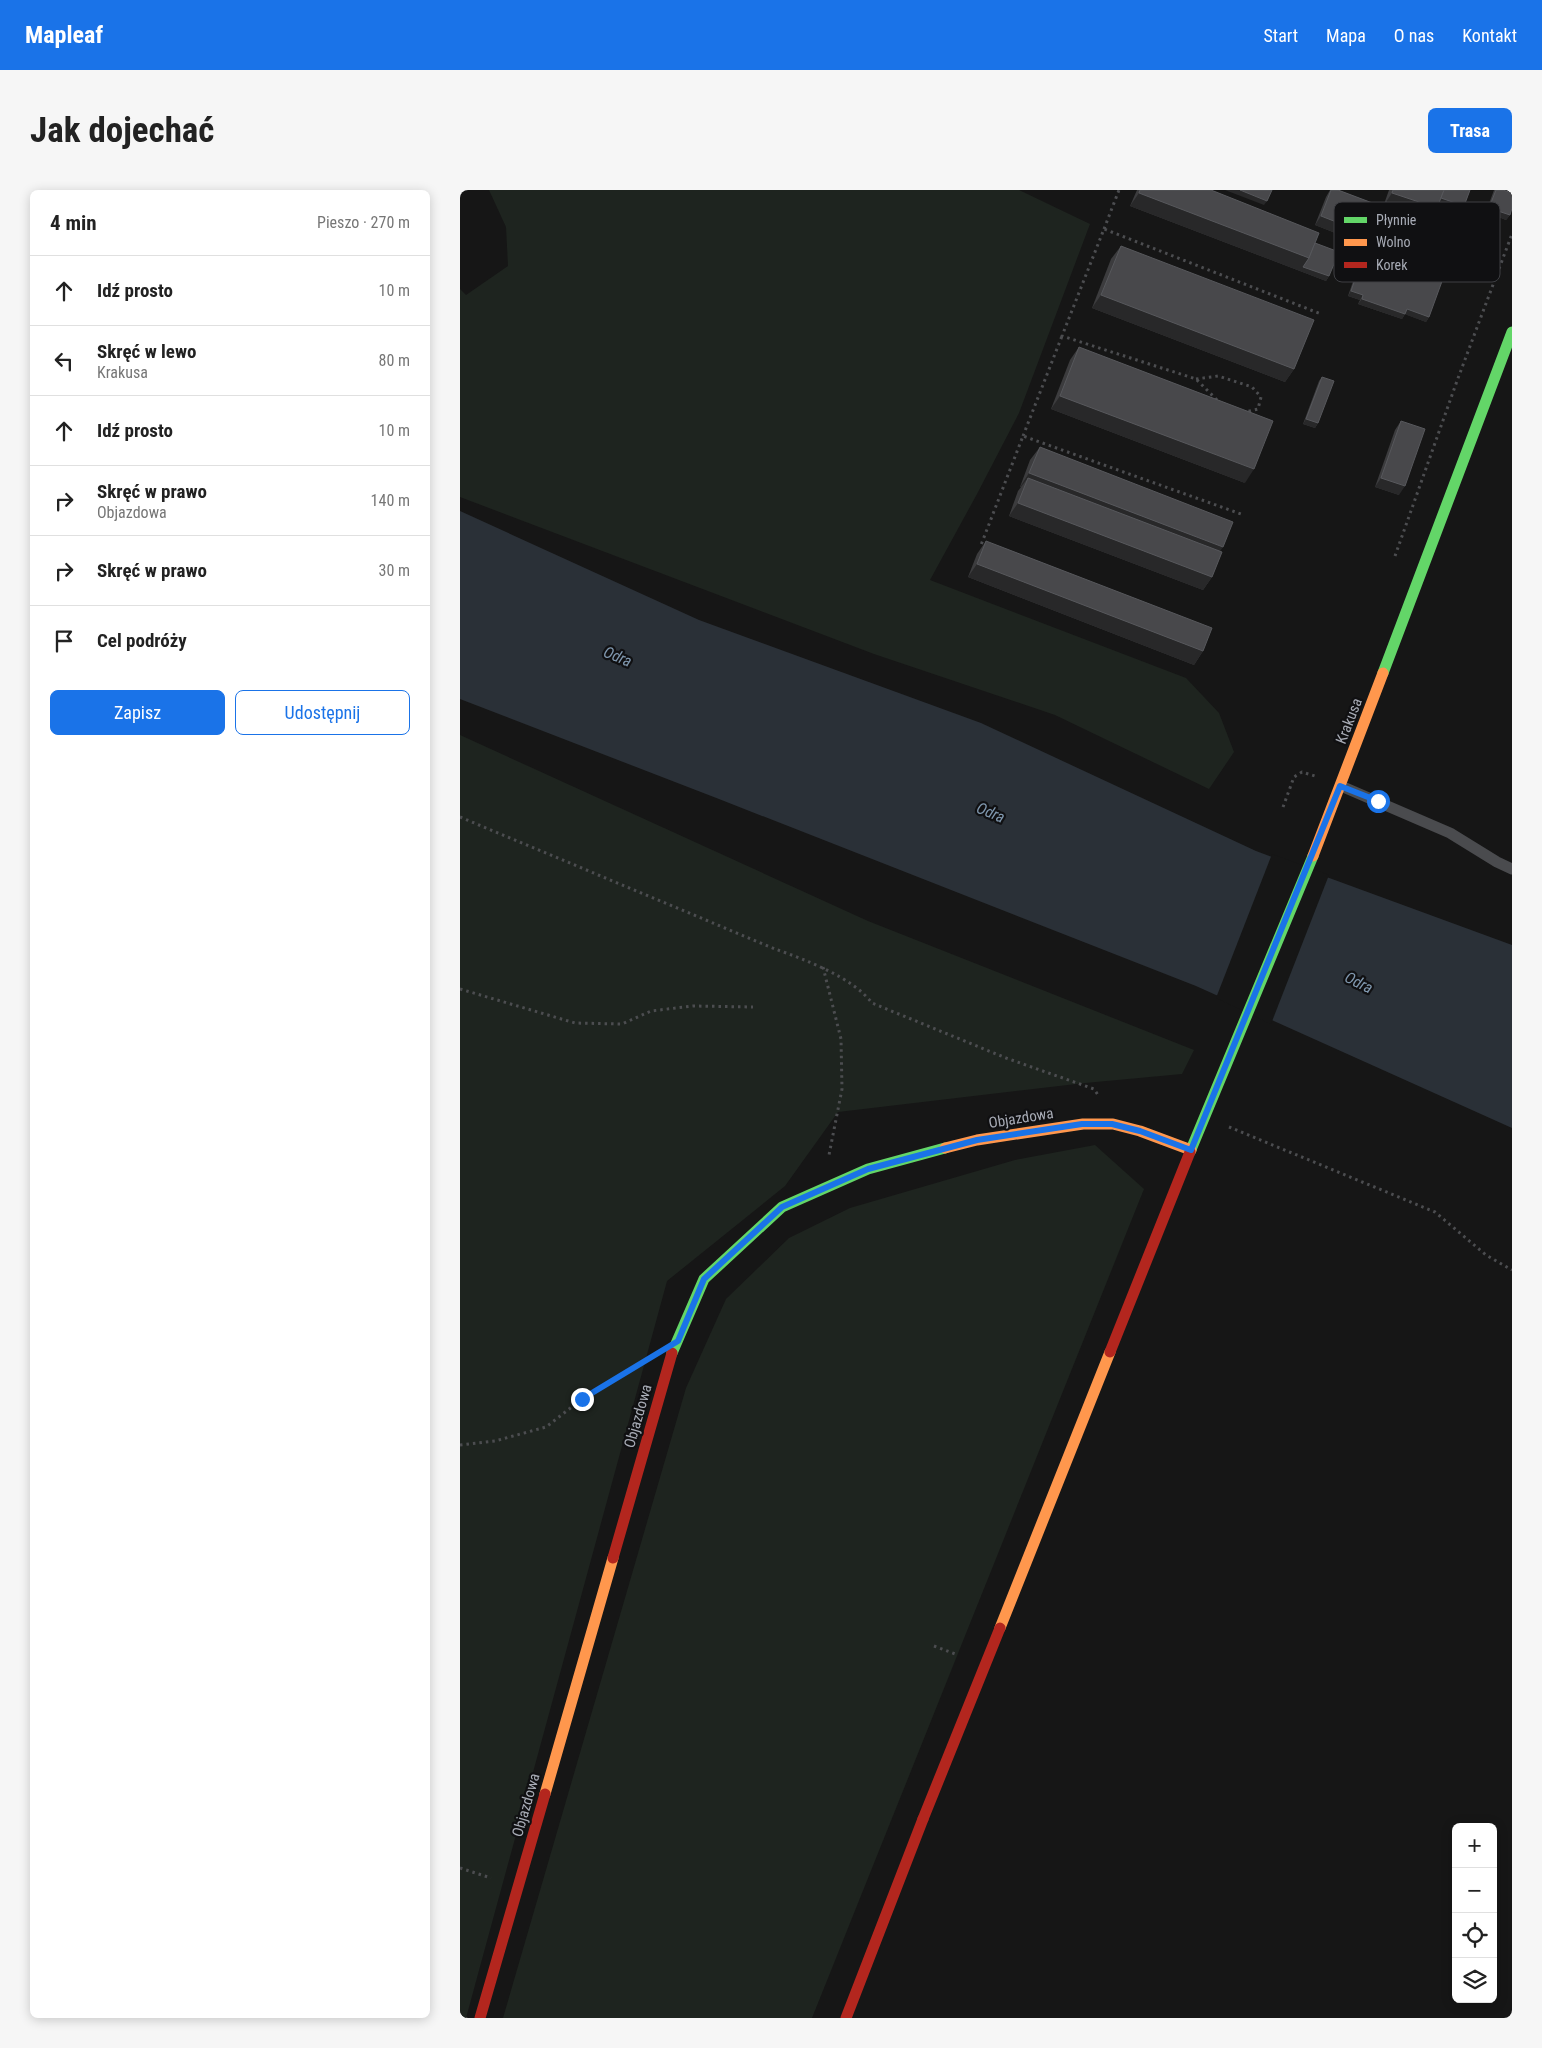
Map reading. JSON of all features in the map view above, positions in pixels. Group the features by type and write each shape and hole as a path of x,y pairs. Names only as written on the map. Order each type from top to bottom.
{"main road":[{"name":"Krakusa","path":"846,2018 923,1819 1204,1117 1333,806 1512,332"},
{"name":"Objazdowa","path":"480,2018 672,1353 704,1279 782,1207 868,1169 977,1140 1082,1124 1112,1124 1140,1131 1191,1150"}],"lane":[{"path":"1340,786 1450,833 1512,869"}],"path":[{"path":"991,549 981,546 1119,190"},
{"path":"1104,229 1321,314"},
{"path":"1500,266 1512,234"},
{"path":"1393,560 1494,282"},
{"path":"1062,336 1196,379 1218,376 1252,386 1261,397 1258,409 1243,412"},
{"path":"1196,379 1216,400 1225,404"},
{"path":"1023,436 1241,514"},
{"path":"1283,807 1294,778 1302,772 1316,776 1314,783"},
{"path":"460,817 775,949 823,967 867,996 872,1003 1006,1058 1094,1089 1099,1096"},
{"path":"818,1191 826,1172 842,1089 841,1039 823,967"},
{"path":"460,989 575,1023 622,1024 651,1011 693,1006 753,1007"},
{"path":"1204,1117 1435,1212 1486,1255 1512,1270"},
{"path":"460,1445 495,1441 546,1427 582,1399 641,1364"}],"shaded area":[{"path":"489,190 1019,190 1090,224 1019,413 930,580 1186,678 1219,713 1234,752 1209,789 1055,715 874,654 460,497 460,289 466,295 508,266 506,227"},
{"path":"460,735 868,921 1194,1050 1182,1074 1085,1083 838,1112 785,1186 667,1281 466,2018 460,2018"},
{"path":"1095,1145 1144,1189 812,2018 503,2018 686,1388 726,1299 789,1238 850,1208 1015,1160"}],"water":[{"name":"Odra","path":"460,511 699,620 981,723 1256,851 1512,945 1512,1128 1196,986 460,699"}],"pier":[{"path":"1272,854 1329,875 1271,1024 1216,998"}],"building":[{"path":"1140,190 1211,190 1319,233 1309,258 1139,193"},
{"path":"1240,190 1272,190 1267,201"},
{"path":"1331,190 1338,190 1370,202 1334,202 1334,221 1321,216"},
{"path":"1393,190 1444,190 1439,202 1419,202 1392,193"},
{"path":"1444,190 1470,190 1466,202 1452,202 1441,198"},
{"path":"1496,190 1512,193 1510,215 1500,212 1500,202 1491,202"},
{"path":"1315,243 1334,250 1334,264 1329,276 1303,267"},
{"path":"1121,246 1314,320 1294,369 1101,295"},
{"path":"1354,282 1442,282 1429,317 1407,309 1405,314 1362,299 1363,295 1351,291"},
{"path":"1079,347 1273,421 1254,469 1060,396"},
{"path":"1322,377 1334,381 1318,423 1306,419"},
{"path":"1401,421 1425,429 1405,486 1381,478"},
{"path":"1040,447 1233,522 1223,547 1029,473"},
{"path":"1028,478 1222,552 1212,577 1018,503"},
{"path":"986,541 1212,628 1203,651 977,564"}],"traffic: fast":[{"path":"1383,673 1512,332"},
{"path":"1190,1152 1313,856"},
{"path":"672,1353 704,1279 782,1207 868,1169 945,1148"}],"traffic: slow":[{"path":"1313,856 1383,673"},
{"path":"945,1148 977,1140 1083,1124 1113,1124 1140,1131 1191,1150"},
{"path":"1000,1628 1110,1352"},
{"path":"545,1794 613,1558"}],"traffic: jam":[{"path":"1110,1352 1190,1152"},
{"path":"613,1558 672,1353"},
{"path":"923,1819 1000,1628"},
{"path":"480,2018 545,1794"},
{"path":"846,2018 923,1819"}],"route":[{"path":"582,1399 678,1341 704,1279 782,1207 868,1169 977,1140 1082,1124 1112,1124 1140,1131 1191,1150 1340,786 1378,801"}]}
